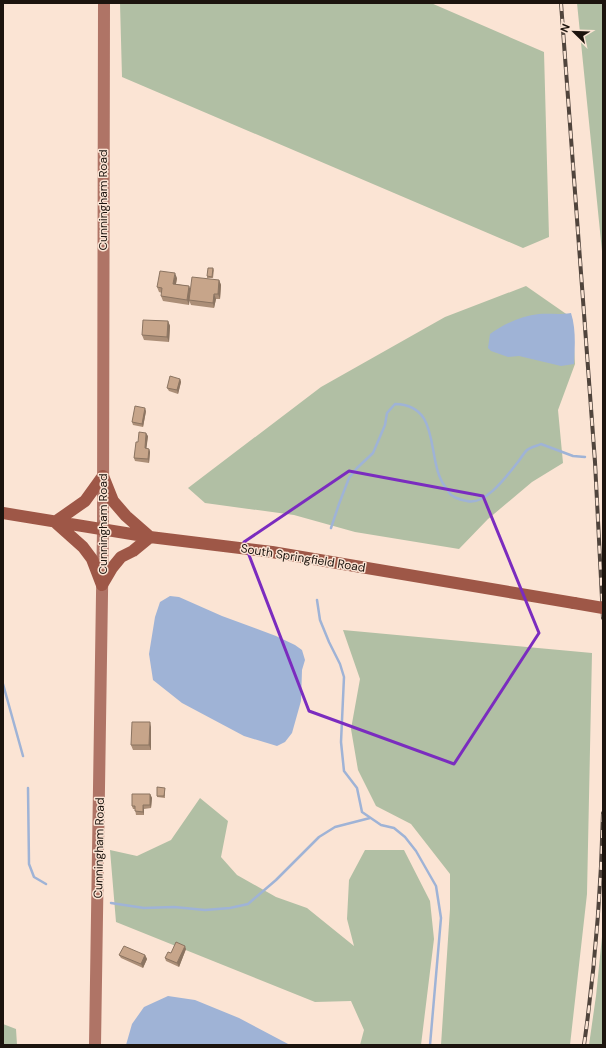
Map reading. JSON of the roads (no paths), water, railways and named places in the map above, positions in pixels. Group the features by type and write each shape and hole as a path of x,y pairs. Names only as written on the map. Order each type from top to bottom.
{"main road":[{"name":"Cunningham Road","path":"95,1045 103,530 104,3"},
{"path":"102,585 92,559 83,547 55,522 85,501 103,476"},
{"path":"102,585 120,557 133,551 150,536 126,516 113,501 103,476"},
{"name":"South Springfield Road","path":"3,513 103,530 272,552 603,608"}],"water":[{"path":"571,313 573,319 575,344 574,364 561,366 519,356 508,357 491,351 488,348 490,334 513,321 539,314"},
{"path":"170,596 179,597 222,616 276,636 302,650 305,660 302,670 301,701 292,733 285,742 277,746 244,736 182,703 153,680 149,654 155,617 160,602"},
{"path":"168,996 195,1000 239,1018 290,1045 126,1045 132,1024 144,1007"}],"waterway":[{"path":"331,528 349,478 373,453 385,425 387,413 395,404 410,407 421,414 427,424 431,437 440,478 450,494 454,497 467,501 482,499 489,494 496,488 530,448 541,444 573,456 585,457"},
{"path":"317,600 320,620 340,664 344,677 341,742 344,771 357,788 362,812 381,825 394,828 405,837 416,851 436,886 441,918 430,1045"},
{"path":"3,684 23,756"},
{"path":"28,788 29,864 34,877 46,884"},
{"path":"111,903 144,908 174,907 205,910 230,908 248,904 276,880 319,837 335,827 370,818"}],"railway":[{"path":"561,3 595,462 603,618"},
{"path":"584,1045 597,929 603,813"}]}
